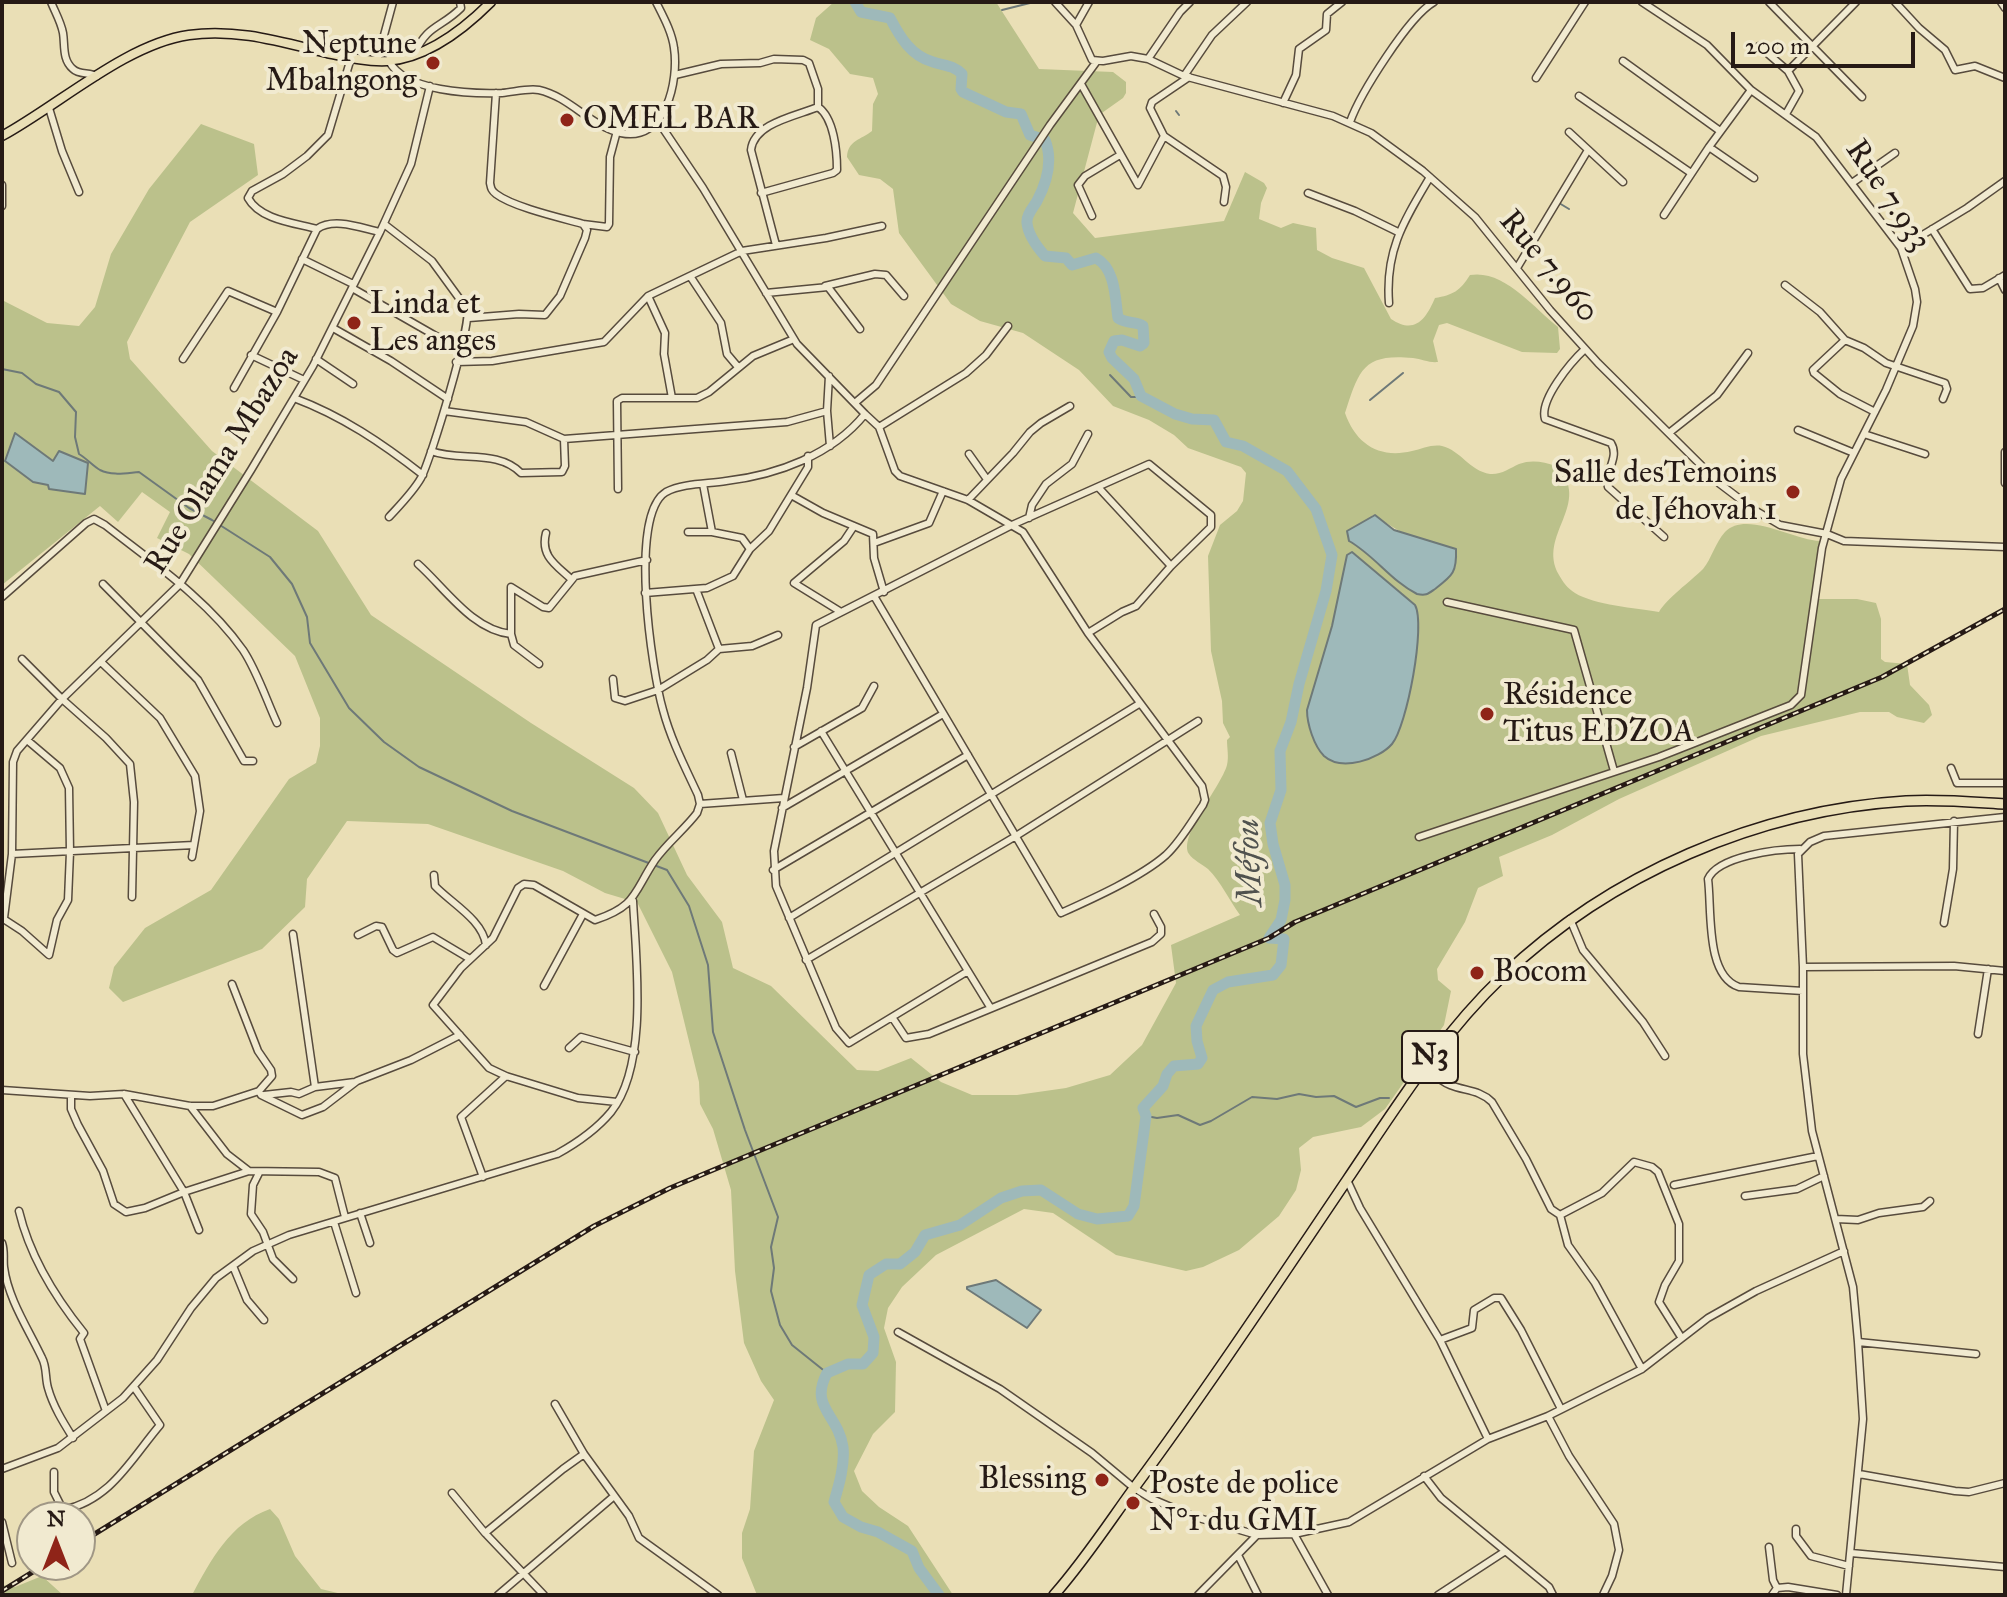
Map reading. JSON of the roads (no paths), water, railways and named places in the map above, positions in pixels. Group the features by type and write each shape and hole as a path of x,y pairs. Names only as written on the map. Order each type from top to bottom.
{"highway":[{"name":"N3","path":"1054,1595 1081,1563 1134,1488 1424,1065 1504,974 1570,919 1630,882 1672,862 1772,825 1840,809 1884,803 1939,801 2005,804"}],"main road":[{"path":"2,136 97,76 165,40 211,33 259,37 351,58 389,61 415,53 455,34 491,2"}],"street":[{"path":"51,2 62,28 64,54 72,69 97,76"},
{"path":"377,61 393,2"},
{"path":"415,53 422,37 455,14 461,8 460,2"},
{"path":"389,61 399,73 430,86 460,93 537,89 562,99 617,131 635,132 658,121 672,89 674,45 657,4 667,2"},
{"path":"856,402 876,385 1050,125 1097,61 1092,60 1076,25 1055,2"},
{"path":"1076,25 1089,2"},
{"path":"1148,59 1190,2"},
{"path":"1224,202 1226,187 1223,176 1164,136 1150,108 1152,102 1186,76 1212,35 1247,2"},
{"path":"1283,103 1296,75 1299,49 1326,30 1327,14 1342,2"},
{"path":"1350,122 1383,64 1421,10 1434,2"},
{"path":"1536,78 1585,2"},
{"name":"Rue 7.933","path":"1614,771 1659,757 1791,705 1801,695 1820,561 1834,499 1898,365 1913,326 1917,302 1913,279 1901,248 1816,137 1751,90 1707,45 1642,2"},
{"path":"1769,2 1862,97"},
{"path":"1840,2 1848,11"},
{"path":"1788,71 1856,2"},
{"path":"1895,2 1945,50 1955,70 1975,66 2005,78"},
{"path":"2001,2 2005,8"},
{"path":"1759,46 1788,71 1797,84 1799,91 1786,114"},
{"name":"Rue 7.960","path":"1097,61 1131,56 1148,59 1186,76 1350,122 1384,141 1475,217 1585,349 1720,484 1768,519 1790,528 1852,542 2005,547"},
{"path":"317,229 268,216 253,207 248,198 252,191 307,156 328,135 351,58"},
{"path":"675,75 721,64 760,63 774,59 803,60 809,63 815,75 818,107"},
{"path":"1623,61 1720,131"},
{"path":"1081,84 1138,185 1164,136"},
{"name":"Rue Olama Mbazoa","path":"3,918 12,854 13,762 17,751 62,699 180,584 294,398 333,328 416,150 430,86"},
{"path":"1664,215 1751,90"},
{"path":"496,93 491,190 528,208 583,224 607,227 610,157 617,131"},
{"path":"1579,96 1691,173"},
{"path":"776,245 751,150 754,138 759,131 818,107"},
{"path":"761,193 837,170 829,120 826,112 818,107"},
{"path":"49,108 79,192"},
{"path":"658,121 742,251 794,339 847,398 856,402 879,427 895,471 900,476 968,500 1023,532 1088,633 1202,786 1205,800 1179,840 1165,856 1103,893 1061,913 874,596"},
{"path":"1569,132 1623,182"},
{"path":"1709,147 1754,178"},
{"path":"1517,268 1588,150"},
{"path":"1852,183 1895,153"},
{"path":"1092,216 1078,185 1085,176 1120,155"},
{"path":"1389,303 1388,279 1398,232 1430,177"},
{"path":"1901,248 2005,181"},
{"path":"2,185 2,206"},
{"path":"1308,193 1398,232"},
{"path":"234,388 277,312 317,229 327,223 338,223 380,232"},
{"path":"384,224 432,261 467,309 469,318 448,399 423,475 389,517"},
{"path":"469,318 545,315 560,296 585,238 587,230 583,224"},
{"path":"456,362 492,361 604,342 648,296 742,251 882,226"},
{"path":"1932,229 1970,289 1983,288 2002,276 2005,290"},
{"path":"302,259 462,351"},
{"path":"766,293 821,287 875,274 886,275 904,296"},
{"path":"690,276 721,323 727,354 738,367"},
{"path":"1785,285 1820,312 1845,340 1864,348 1882,361 1945,383 1947,389 1943,399"},
{"path":"821,287 832,290 860,329"},
{"path":"183,359 228,291 277,312"},
{"path":"648,296 665,333 664,354 672,398"},
{"path":"879,427 966,373 986,355 1008,326"},
{"path":"333,328 448,399"},
{"path":"618,489 617,401 622,398 697,398 762,351 794,339"},
{"path":"1845,340 1813,370 1814,373 1840,394 1875,412"},
{"path":"1585,349 1564,371 1544,409 1545,419 1611,443 1614,456 1606,477 1608,487 1664,537"},
{"path":"1669,433 1717,395 1748,353"},
{"path":"251,355 304,380"},
{"path":"316,359 353,384"},
{"path":"829,376 827,411 830,446"},
{"path":"294,398 330,412 386,446 423,475"},
{"path":"968,500 1041,423 1070,406"},
{"path":"444,411 526,422 564,439 787,422 827,411"},
{"path":"617,1102 578,1098 506,1076 484,1064 433,1005 451,979 496,933 518,888 524,884 534,885 595,920 612,914 633,901 656,858 692,821 700,804 672,741 658,690 645,593 653,506 674,488 737,480 789,466 841,439 865,414"},
{"path":"1798,430 1854,453"},
{"path":"1029,518 1032,505 1046,484 1072,464 1088,434"},
{"path":"1864,434 1925,454"},
{"path":"431,451 443,456 461,455 510,462 521,473 562,472 565,466 564,439"},
{"path":"2005,452 2005,483"},
{"path":"969,454 986,478"},
{"path":"645,593 707,588 733,576 750,549 769,531 808,467 808,456"},
{"path":"968,971 849,1043 836,1028 776,886 773,870 782,808 807,688 814,630 821,621 1012,525 1149,464 1211,515 1211,527 1136,606 1088,633"},
{"path":"703,484 712,532"},
{"path":"1098,487 1171,566"},
{"path":"874,543 929,523 943,491"},
{"path":"791,495 823,513 873,534 874,558 884,592"},
{"path":"2,597 94,519 180,584 243,650 277,723"},
{"path":"841,612 794,583 844,541 854,526"},
{"path":"688,532 712,532 742,538 750,549"},
{"path":"546,533 543,544 546,555 571,579"},
{"path":"539,664 518,650 511,634 511,587 549,608 571,579 583,573 647,560"},
{"path":"418,564 452,600 492,630 511,634"},
{"path":"103,584 198,680 244,761 253,761"},
{"path":"696,589 719,649"},
{"path":"1419,837 1614,771 1574,630 1447,602"},
{"path":"613,679 615,698 619,701 658,690 707,660 719,649 752,646 778,635"},
{"path":"22,659 130,764 134,802 132,897"},
{"path":"101,662 160,718 195,776 200,811 192,857"},
{"path":"794,747 862,708 874,686"},
{"path":"789,918 1139,704"},
{"path":"782,808 943,714"},
{"path":"806,960 1016,836 1198,721"},
{"path":"821,731 990,1007"},
{"path":"3,918 49,955 57,920 68,900 69,788 60,768 27,740"},
{"path":"731,753 743,800"},
{"path":"773,870 968,755"},
{"path":"1951,768 1957,783 2005,783"},
{"path":"700,804 784,798"},
{"path":"1803,991 1739,987 1724,979 1711,941 1708,879 1716,869 1741,857 1800,849 1824,836 2005,817"},
{"path":"1944,923 1953,869 1954,821"},
{"path":"12,854 194,845"},
{"path":"1772,1595 1777,1588 1788,1587 1842,1594 1851,1553 1863,1419 1853,1287 1812,1131 1803,1054 1803,967 1797,864 1800,849"},
{"path":"434,875 435,886 478,927 486,945"},
{"path":"2,1469 41,1457 73,1438 106,1411 134,1387 157,1360 204,1291 233,1266 267,1245 345,1217 557,1154 579,1142 610,1113 617,1102 635,1052 637,974 633,901"},
{"path":"544,986 583,914"},
{"path":"892,1017 903,1035 915,1038 1152,942 1161,934 1154,914"},
{"path":"1570,919 1583,950 1643,1022 1665,1056"},
{"path":"358,935 376,926 382,927 397,953 433,937 470,959"},
{"path":"293,934 315,1087"},
{"path":"1803,967 1926,966 2005,971"},
{"path":"1978,1034 1988,969"},
{"path":"232,984 258,1051 271,1070 272,1076 260,1093"},
{"path":"2,1090 71,1095 124,1094 190,1106 213,1106 260,1093 299,1094 315,1087 357,1081 411,1060 460,1035"},
{"path":"569,1048 581,1037 635,1052"},
{"path":"1424,1065 1439,1079 1485,1095 1492,1102 1551,1209 1560,1215 1568,1245 1595,1283 1642,1369"},
{"path":"483,1177 461,1117 506,1076"},
{"path":"260,1093 302,1115 323,1107 357,1081"},
{"path":"124,1094 184,1192 199,1230"},
{"path":"71,1095 71,1109 103,1171 114,1204 126,1212 249,1171"},
{"path":"190,1106 211,1137 249,1171 302,1171 335,1178 345,1217"},
{"path":"1674,1185 1818,1156"},
{"path":"1560,1215 1602,1193 1634,1162 1658,1172 1679,1224 1679,1261 1659,1302 1681,1337"},
{"path":"259,1173 253,1185 251,1214 263,1232 273,1259 293,1279"},
{"path":"1745,1196 1797,1189 1824,1176"},
{"path":"1347,1180 1360,1208 1440,1340 1488,1439"},
{"path":"1836,1219 1858,1220 1879,1213 1923,1207 1930,1201"},
{"path":"19,1211 26,1236 47,1282 84,1333 80,1339 84,1355 106,1411"},
{"path":"360,1213 370,1243"},
{"path":"334,1222 341,1253 356,1293"},
{"path":"2,1243 6,1254 3,1265 13,1294 32,1342 45,1361 53,1401 73,1438"},
{"path":"898,1332 1029,1408 1116,1471 1134,1488 1175,1510 1257,1535 1294,1534 1349,1522 1488,1439 1548,1416 1642,1369 1708,1318 1756,1291 1844,1251"},
{"path":"233,1266 247,1300 264,1320"},
{"path":"1440,1340 1472,1328 1475,1324 1474,1310 1494,1298 1501,1298 1561,1409"},
{"path":"1858,1342 1976,1354"},
{"path":"54,1472 54,1492 63,1510 95,1497 116,1481 160,1425 134,1387"},
{"path":"555,1404 584,1454 629,1516 639,1538 718,1595"},
{"path":"1548,1416 1569,1456 1614,1524 1619,1550 1603,1595"},
{"path":"485,1533 584,1454"},
{"path":"1859,1474 1969,1492 2005,1483"},
{"path":"1424,1476 1441,1498 1549,1587 1553,1595"},
{"path":"452,1493 544,1595"},
{"path":"498,1595 613,1497"},
{"path":"2,1522 12,1563"},
{"path":"1796,1529 1796,1536 1811,1556 1849,1566"},
{"path":"1294,1534 1328,1595"},
{"path":"1198,1595 1257,1535"},
{"path":"1769,1547 1777,1588"},
{"path":"1438,1595 1504,1552"},
{"path":"1851,1553 2005,1567"},
{"path":"1238,1555 1258,1595"}],"water":[{"path":"15,433 53,461 59,451 88,463 85,494 49,489 48,485 33,482 5,461"},
{"path":"1375,515 1394,530 1456,549 1456,564 1449,577 1429,593 1417,594 1349,541 1347,531"},
{"path":"1352,552 1415,605 1418,616 1417,653 1409,697 1392,744 1370,759 1340,763 1324,756 1317,747 1307,710 1332,626 1347,555"},
{"path":"996,1280 1041,1310 1027,1328 967,1289"}],"waterway":[{"name":"Méfou","path":"855,2 861,12 890,18 902,39 918,55 959,71 963,92 1006,112 1021,114 1030,135 1045,140 1049,155 1048,171 1041,194 1028,217 1028,227 1045,256 1066,258 1072,265 1096,258 1107,269 1118,318 1143,326 1144,343 1140,346 1122,340 1114,341 1109,352 1112,358 1134,379 1141,396 1175,414 1214,420 1226,442 1243,446 1287,471 1316,509 1332,555 1326,591 1291,722 1280,751 1281,790 1270,823 1285,885 1281,920 1269,938 1284,939 1281,965 1273,975 1228,982 1213,990 1196,1026 1202,1058 1198,1064 1174,1066 1163,1086 1143,1108 1146,1116 1134,1206 1128,1216 1097,1219 1078,1214 1041,1190 1022,1191 1001,1198 960,1225 925,1235 915,1252 900,1264 886,1264 869,1275 862,1305 874,1337 873,1353 863,1364 848,1364 827,1373 822,1385 823,1403 843,1447 840,1482 834,1502 843,1517 912,1551 919,1568 939,1595"},
{"path":"1002,10 1034,2"},
{"path":"1176,111 1179,115"},
{"path":"1559,203 1569,209"},
{"path":"2,369 22,373 36,384 59,392 76,412 75,437 79,454 97,468 114,474 139,472 189,508 270,557 292,584 307,617 310,643 349,708 384,742 419,767 512,811 667,870 689,906 708,965 713,1032 778,1217 771,1247 774,1268 771,1291 780,1325 792,1345 827,1373"},
{"path":"1370,400 1403,373"},
{"path":"1110,375 1131,397 1137,397"},
{"path":"1146,1116 1178,1115 1200,1125 1252,1097 1277,1099 1299,1094 1334,1096 1356,1107 1389,1098"}],"railway":[{"path":"96,1533 594,1226 670,1188 1882,677 2005,609"},
{"path":"2,1591 18,1581"}],"place":[{"name":"Neptune Mbalngong","path":"433,63"},
{"name":"OMEL BAR","path":"567,120"},
{"name":"Linda et Les anges","path":"354,323"},
{"name":"Salle desTemoins de Jéhovah 1","path":"1793,492"},
{"name":"Résidence Titus EDZOA","path":"1487,714"},
{"name":"Bocom","path":"1477,973"},
{"name":"Blessing","path":"1102,1480"},
{"name":"Poste de police N°1 du GMI","path":"1133,1503"}]}
